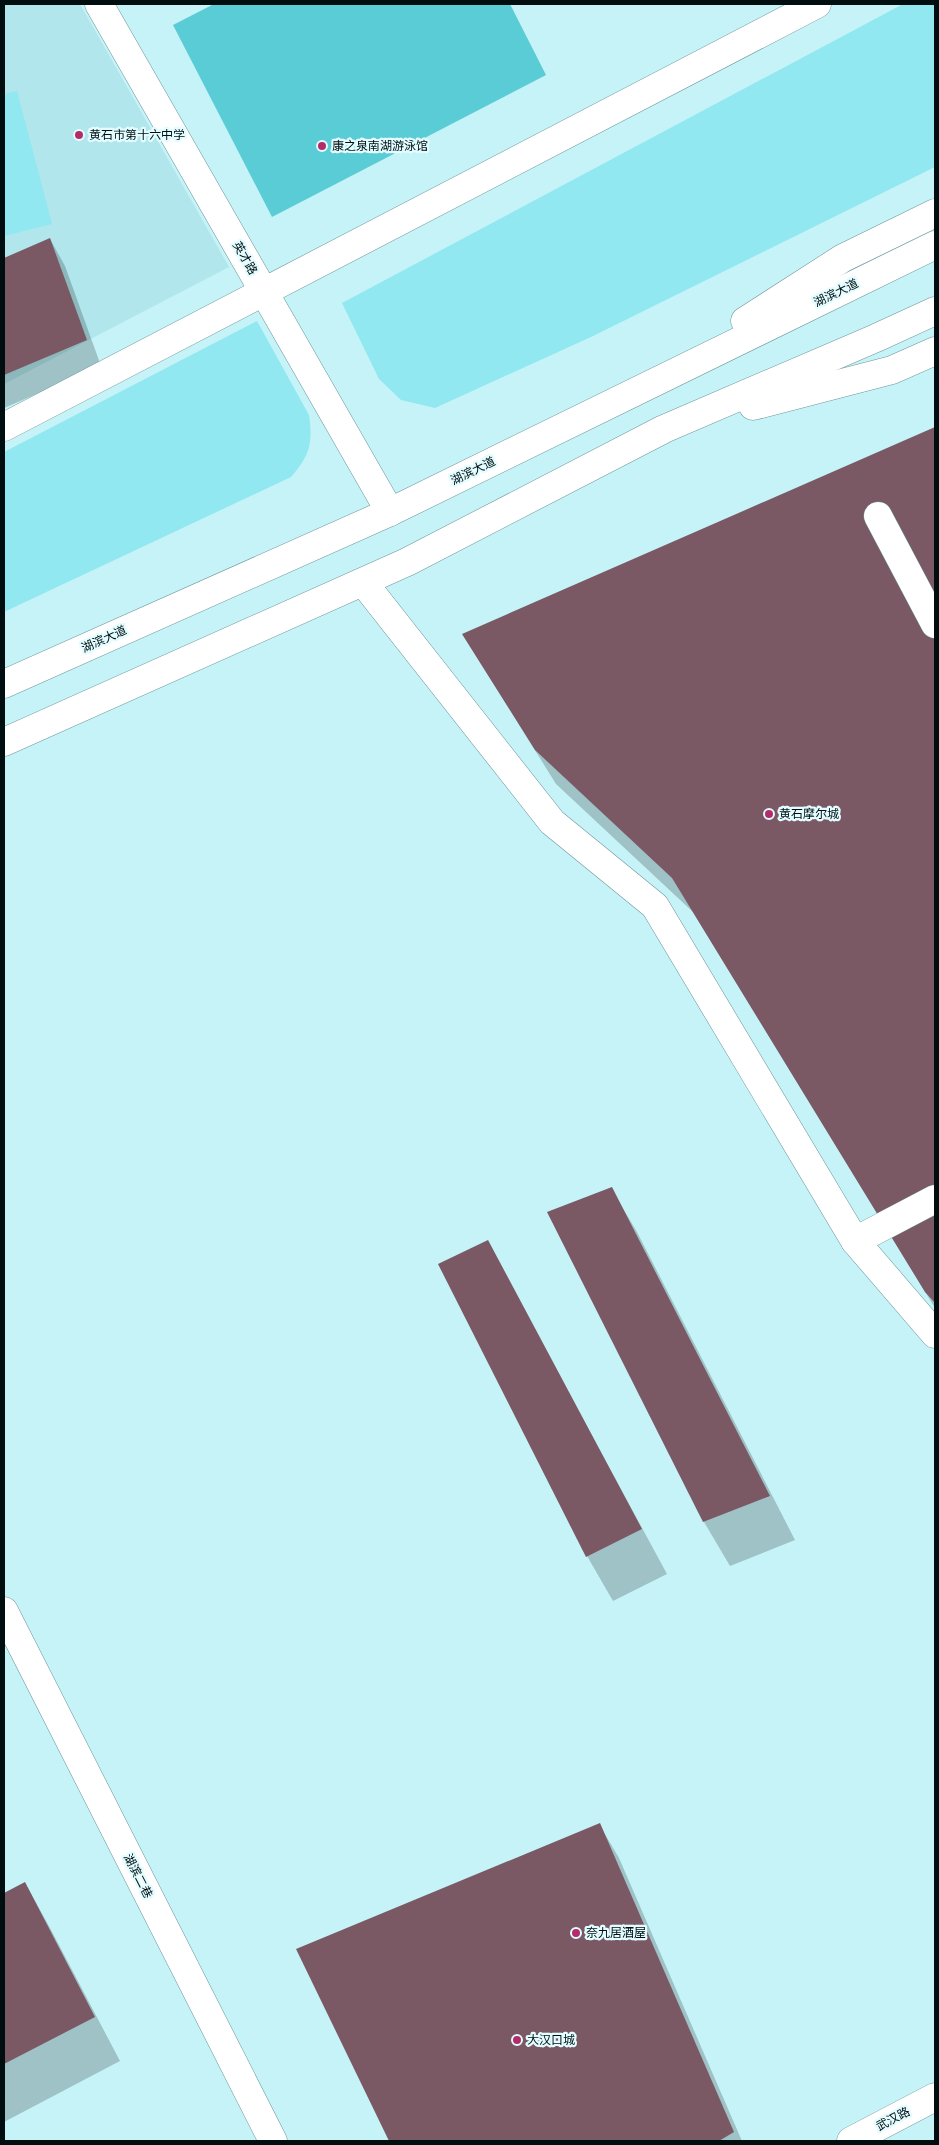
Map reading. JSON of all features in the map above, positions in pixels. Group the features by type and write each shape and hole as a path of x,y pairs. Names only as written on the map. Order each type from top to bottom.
{"street":[{"name":"英才路","path":"99,4 390,512"},
{"path":"4,427 817,4"},
{"path":"634,393 843,258 935,214"},
{"name":"湖滨大道","path":"4,684 390,512 935,245"},
{"path":"4,742 407,562 664,429 876,338 935,310"},
{"path":"664,429 892,370 935,351"},
{"path":"878,516 935,624"},
{"path":"363,582 552,822 655,906 855,1242 935,1334"},
{"path":"855,1242 935,1199"},
{"name":"湖滨二巷","path":"4,1611 273,2141"},
{"name":"武汉路","path":"851,2141 935,2097"}],"shaded area":[{"name":"黄石市第十六中学","path":"4,4 80,4 229,267 4,384"},
{"name":"康之泉南湖游泳馆","path":"214,4 510,4 546,75 272,217 173,25"},
{"path":"903,4 935,4 935,167 591,337 435,408 401,400 379,379 342,303"},
{"path":"17,91 52,224 4,236 4,94"},
{"path":"257,321 309,415 311,433 309,448 291,477 4,612 4,452"}],"building":[{"path":"50,238 87,340 4,375 4,258"},
{"name":"黄石摩尔城","path":"935,427 935,1303 925,1292 672,878 535,750 462,634"},
{"path":"612,1187 770,1496 703,1522 547,1212"},
{"path":"488,1240 642,1529 586,1557 438,1264"},
{"name":"大汉口城","path":"600,1823 734,2132 719,2141 389,2141 296,1949"},
{"path":"25,1882 95,2017 4,2064 4,1893"}],"place":[{"name":"黄石市第十六中学","path":"79,135"},
{"name":"康之泉南湖游泳馆","path":"322,146"},
{"name":"黄石摩尔城","path":"769,814"},
{"name":"奈九居酒屋","path":"576,1933"},
{"name":"大汉口城","path":"517,2040"}]}
